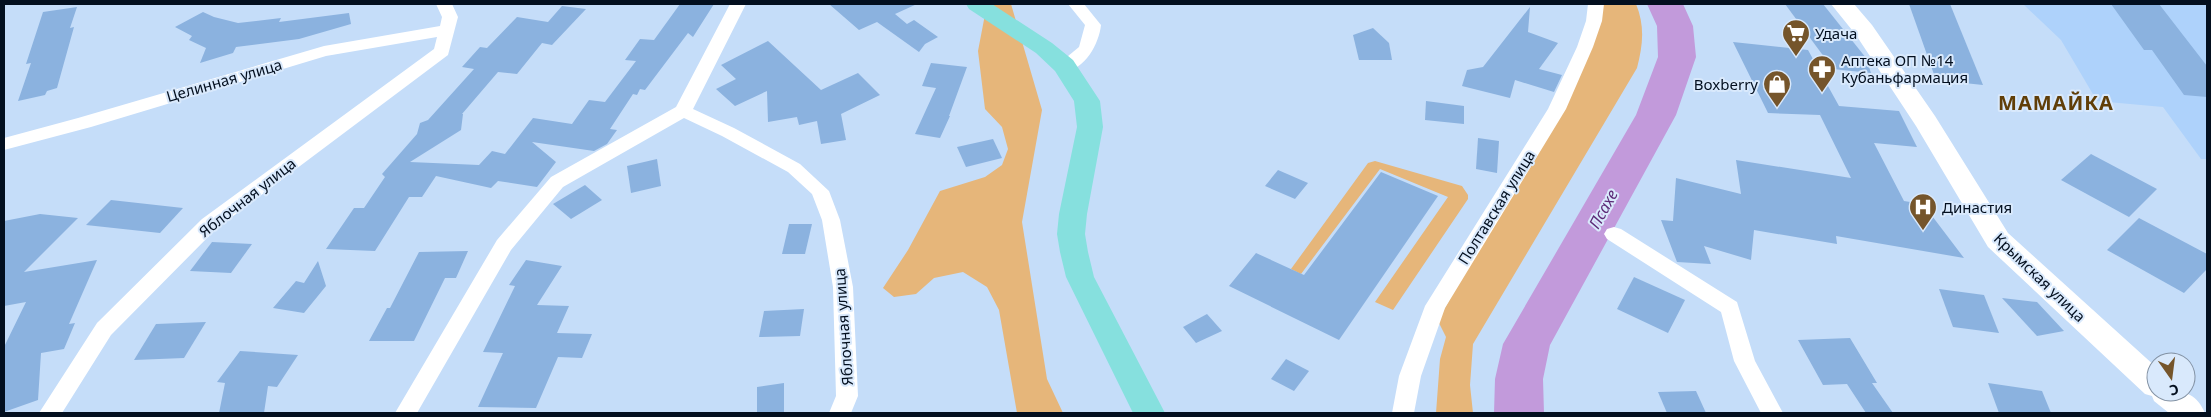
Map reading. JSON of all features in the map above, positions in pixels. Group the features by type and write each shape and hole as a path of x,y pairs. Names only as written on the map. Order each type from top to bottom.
{"main road":[{"path":"977,4 1044,48 1064,66 1088,101 1090,128 1073,214 1072,234 1074,252 1080,277 1148,413"}],"street":[{"name":"Яблочная улица","path":"50,413 104,329 209,224 442,51 450,17 444,4"},
{"path":"406,413 504,245 557,182 683,111 701,72 738,4"},
{"path":"1064,66 1082,56 1093,40 1093,26 1076,4"},
{"name":"Полтавская улица","path":"1403,413 1410,376 1435,306 1557,109 1585,47 1594,21 1596,4"},
{"name":"Крымская улица","path":"1842,4 1864,30 1926,122 1998,240 2146,376"},
{"name":"Целинная улица","path":"4,144 76,125 199,86 324,51 377,40 447,30"},
{"name":"Яблочная улица","path":"683,111 728,132 794,168 820,191 831,220 843,287 847,396 840,413"},
{"path":"1614,234 1730,308 1745,361 1772,413"},
{"path":"2177,402 2190,413"}],"shaded area":[{"path":"987,4 1011,4 1042,110 1022,222 1047,379 1063,413 1017,413 999,310 987,287 963,272 934,278 916,294 894,297 883,288 908,250 940,191 985,177 1002,165 1008,149 1002,127 985,109 978,51"},
{"path":"1602,4 1636,4 1642,28 1641,51 1637,68 1473,344 1470,385 1473,413 1436,413 1440,359 1446,337 1438,321 1603,11"},
{"path":"2023,4 2207,4 2207,159 2201,159 2163,107 2097,101 2061,40"},
{"path":"1375,161 1462,186 1468,195 1468,199 1393,310 1375,302 1448,197 1380,169 1301,274 1291,269 1368,163"}],"building":[{"path":"680,4 714,4 693,37 688,33 645,90 640,89 637,95 633,94 610,129 617,130 607,144 594,151 532,142 556,162 537,187 498,181 491,188 436,176 422,197 409,197 375,251 326,249 354,208 364,208 385,177 382,174 417,134 420,123 428,120 474,69 462,67 480,47 487,48 517,17 548,22 562,6 586,9 552,45 542,43 517,74 498,72 462,114 461,130 410,162 479,165 492,151 505,154 533,118 572,124 589,100 605,102 636,61 625,60 640,39 654,40"},
{"path":"829,4 917,4 895,14 907,24 914,20 938,37 925,44 919,52 877,22 859,30"},
{"path":"1785,4 1823,4 1866,58 1871,73 1833,69"},
{"path":"1909,4 1950,4 1983,85 1936,80"},
{"path":"2111,4 2159,4 2207,66 2207,97 2184,95 2152,50 2144,50"},
{"path":"77,7 70,28 74,27 57,88 47,91 45,95 18,101 31,63 26,64 43,12"},
{"path":"1530,7 1528,32 1558,43 1539,69 1562,75 1554,92 1515,80 1510,98 1462,86 1467,70 1483,67"},
{"path":"203,12 238,23 281,18 279,22 349,13 351,24 299,39 236,47 233,53 200,63 206,48 189,40 192,36 175,27"},
{"path":"1373,28 1389,43 1392,60 1359,60 1353,35"},
{"path":"768,41 821,90 858,73 880,95 841,114 846,140 821,144 817,121 799,125 797,117 768,122 767,91 735,106 716,89 736,79 721,65"},
{"path":"1733,42 1808,50 1839,106 1899,111 1917,147 1874,143 1904,201 1923,204 1964,258 1836,236 1837,244 1754,230 1751,260 1704,246 1711,264 1677,262 1661,220 1673,221 1676,178 1741,194 1736,160 1851,178 1820,115 1768,113"},
{"path":"931,63 967,67 950,116 940,138 915,134 936,88 922,86"},
{"path":"1426,101 1464,106 1464,124 1425,120"},
{"path":"1478,138 1499,141 1497,173 1476,169"},
{"path":"993,139 1002,158 966,167 957,147"},
{"path":"2091,154 2157,189 2129,217 2061,180"},
{"path":"657,159 661,186 631,193 627,166"},
{"path":"1278,170 1308,183 1295,199 1265,186"},
{"path":"1381,172 1438,196 1339,340 1229,286 1256,253 1304,275"},
{"path":"585,185 602,200 571,219 553,204"},
{"path":"111,200 183,208 160,233 86,225"},
{"path":"40,214 78,218 24,272 97,260 69,324 75,323 64,349 41,353 38,400 4,412 4,347 26,302 4,306 4,221"},
{"path":"2139,218 2207,254 2207,269 2184,293 2107,250"},
{"path":"789,224 812,224 805,254 782,254"},
{"path":"212,242 252,244 231,273 190,271"},
{"path":"468,251 456,278 445,278 414,341 369,341 387,308 390,308 419,252"},
{"path":"526,260 562,266 537,305 569,306 557,333 592,334 582,358 558,357 536,408 478,407 503,353 483,352 515,286 509,285"},
{"path":"318,261 326,286 304,313 273,308 296,281 304,283"},
{"path":"1634,277 1685,300 1668,333 1617,309"},
{"path":"1939,289 1984,295 1999,333 1953,327"},
{"path":"2002,298 2037,302 2064,331 2037,336"},
{"path":"804,309 800,336 759,337 764,311"},
{"path":"1207,314 1222,331 1196,343 1183,327"},
{"path":"206,322 184,358 134,360 156,324"},
{"path":"1850,338 1877,383 1872,383 1893,413 1866,413 1847,384 1823,385 1798,340"},
{"path":"240,351 298,355 277,387 268,386 264,413 219,413 225,383 217,382"},
{"path":"1286,359 1309,371 1294,391 1271,379"},
{"path":"784,383 784,413 757,413 757,387"},
{"path":"1988,383 2042,391 2051,413 1999,413"},
{"path":"1696,391 1706,413 1667,413 1658,392"}],"waterway":[{"name":"Псахе","path":"1519,413 1519,379 1527,344 1656,115 1677,57 1675,26 1665,4"}],"place":[{"name":"Удача","path":"1796,57"},
{"name":"Аптека ОП №14 Кубаньфармация","path":"1822,93"},
{"name":"Boxberry","path":"1777,108"},
{"name":"Династия","path":"1923,231"}],"district":[{"name":"МАМАЙКА","path":"2056,102"}]}
